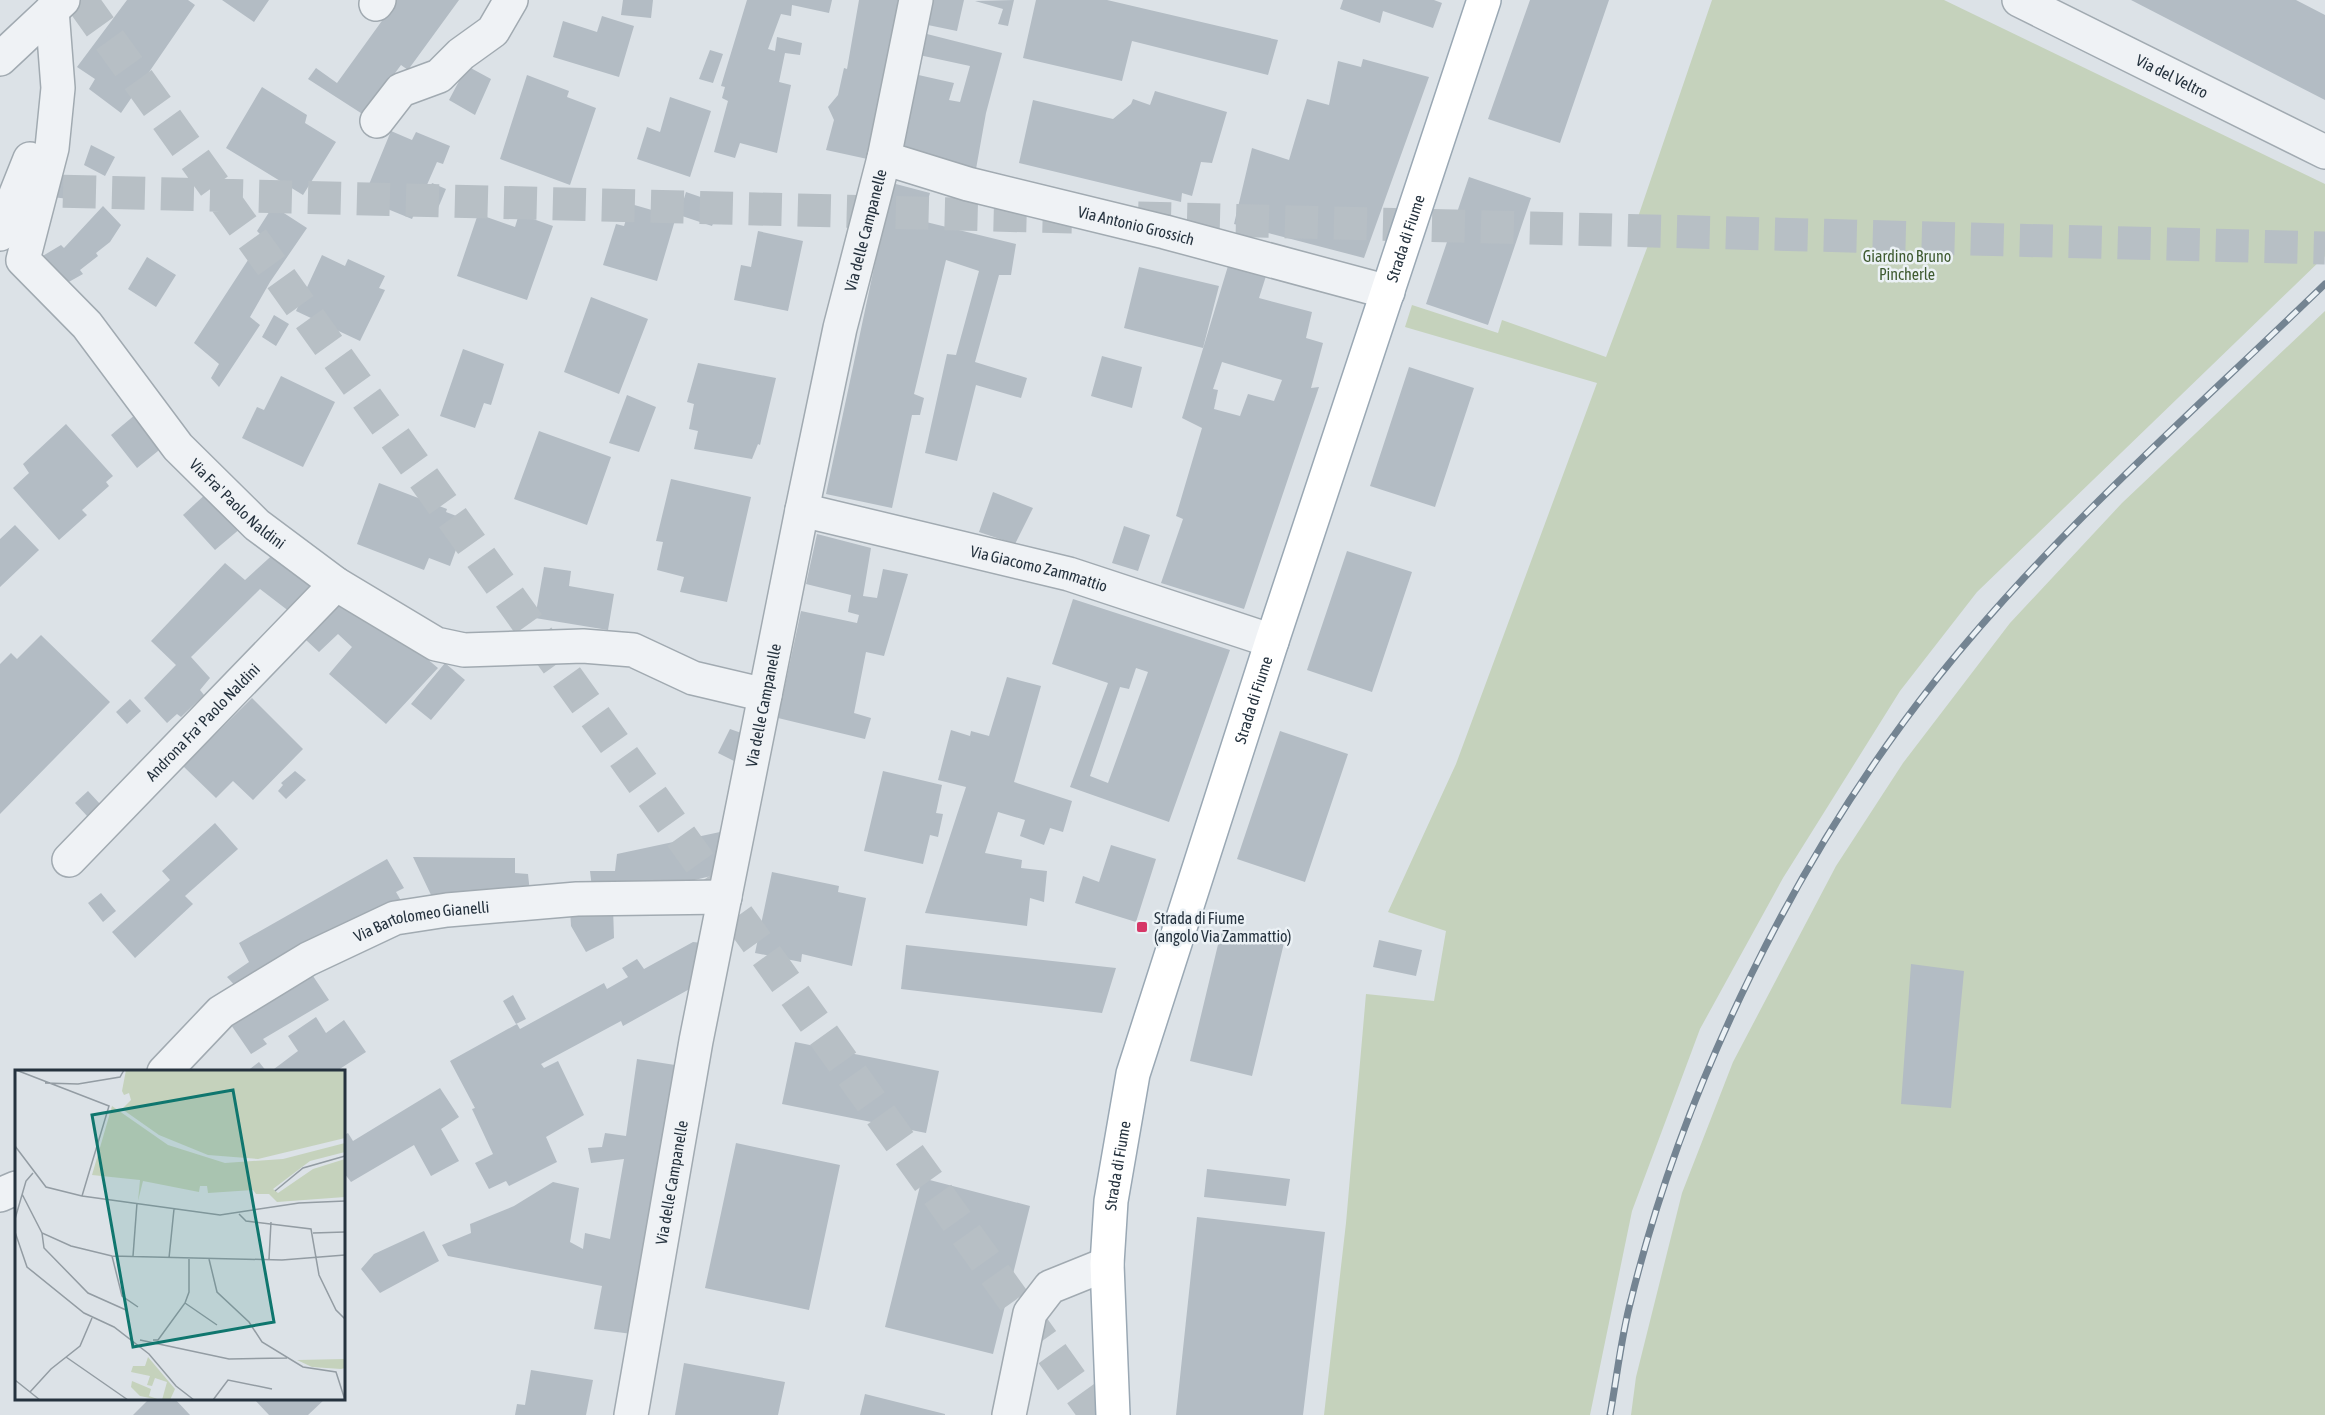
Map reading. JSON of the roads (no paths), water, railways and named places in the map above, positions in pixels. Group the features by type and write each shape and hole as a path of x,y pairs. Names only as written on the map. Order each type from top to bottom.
{"main road":[{"name":"Strada di Fiume","path":"1113,1415 1107,1264 1111,1201 1133,1074 1272,641 1484,0"}],"street":[{"path":"377,121 401,90 439,76 461,54 493,31 511,0"},
{"name":"Via delle Campanelle","path":"631,1415 696,1041 802,510 840,328 884,158 916,0"},
{"name":"Via del Veltro","path":"2019,0 2325,152"},
{"path":"0,59 58,5"},
{"name":"Via Fra' Paolo Naldini","path":"58,5 58,88 52,148 23,260 87,325 178,447 257,525 336,584 436,644 464,650 583,646 633,650 693,678 765,695"},
{"path":"0,234 58,88"},
{"name":"Via Antonio Grossich","path":"884,158 968,184 1165,232 1388,292"},
{"name":"Via Giacomo Zammattio","path":"802,510 1070,574 1272,641"},
{"name":"Androna Fra' Paolo Naldini","path":"69,860 336,584"},
{"name":"Via Bartolomeo Gianelli","path":"165,1070 221,1012 308,959 395,918 447,910 577,899 725,897"},
{"path":"0,1195 15,1188"},
{"path":"1009,1415 1030,1313 1050,1287 1107,1264"}],"tunnel":[{"path":"81,0 1096,1415"},
{"path":"14,190 1072,217"},
{"path":"1138,218 2325,248"}],"railway":[{"path":"1610,1415 1631,1300 1681,1137 1714,1055 1751,975 1792,896 1837,821 1884,749 1935,681 2026,576 2123,476 2325,284"}],"place":[{"name":"Strada di Fiume (angolo Via Zammattio)","path":"1142,927"}],"park label":[{"name":"Giardino Bruno Pincherle","path":"1907,265"}]}
